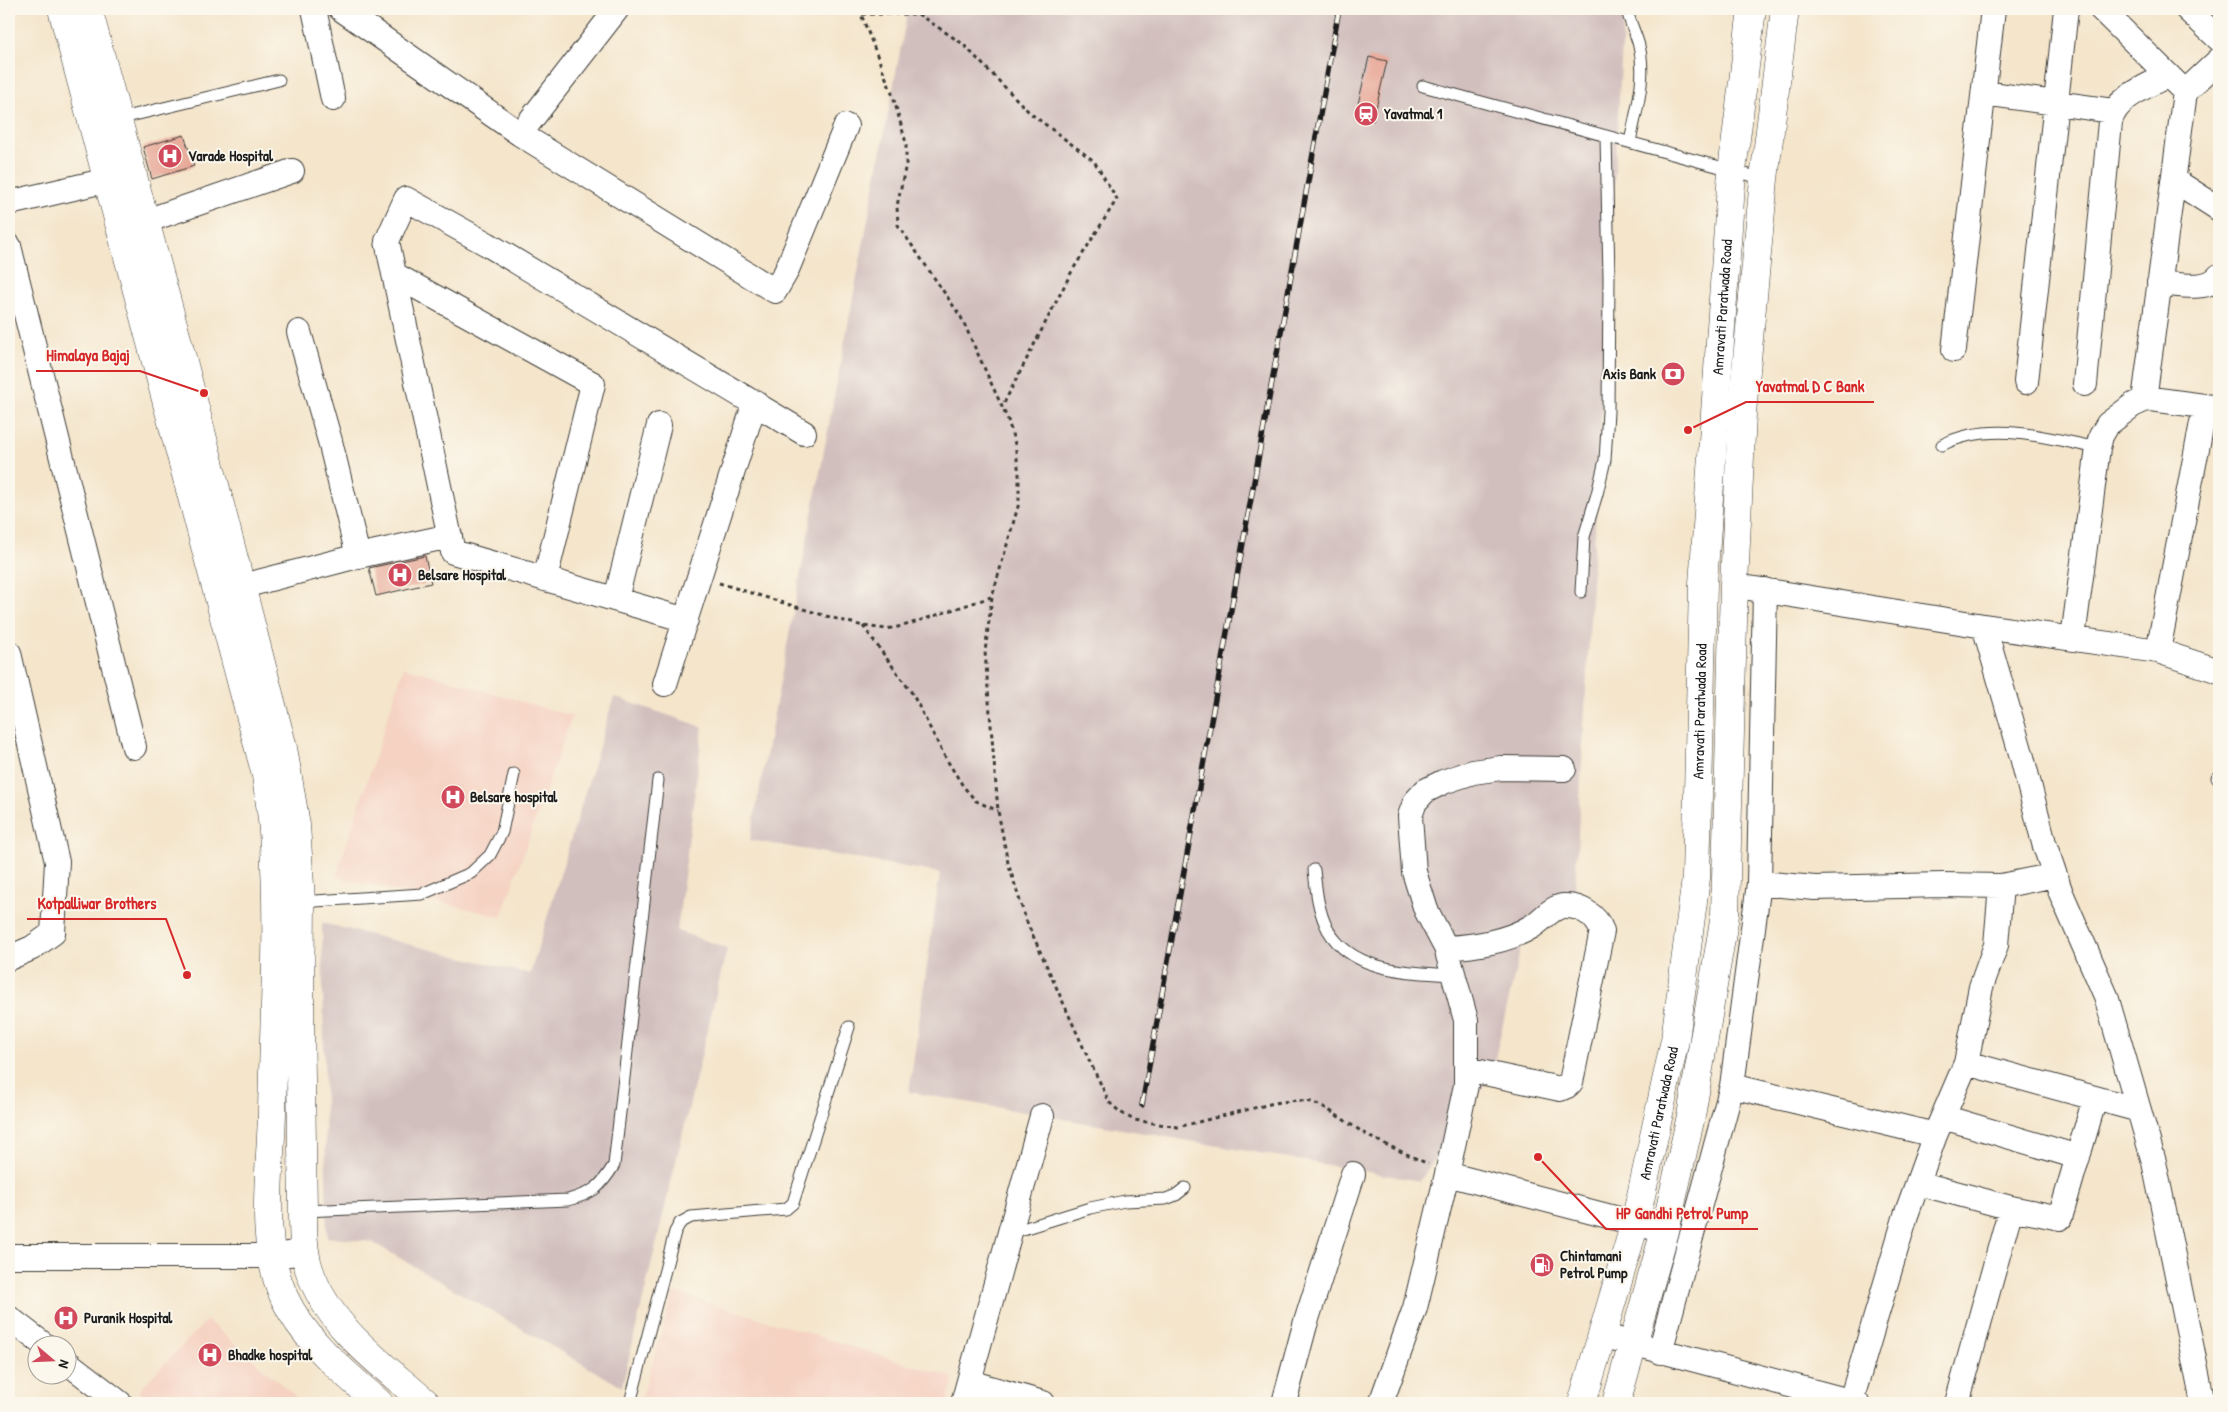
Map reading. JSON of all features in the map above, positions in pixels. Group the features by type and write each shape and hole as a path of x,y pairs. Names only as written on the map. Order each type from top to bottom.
{"main road":[{"path":"62,9 119,177 229,590 283,748 296,825 288,902 267,1217 271,1256 284,1297 301,1325 327,1356 379,1403"},
{"path":"88,9 118,119 119,177 146,221 229,590"},
{"name":"Amravati Paratwada Road","path":"1582,1403 1635,1223 1675,1040 1696,878 1703,584 1732,171 1752,9"},
{"name":"Amravati Paratwada Road","path":"1616,1403 1665,1231 1692,1116 1725,915 1734,586 1742,414 1764,179 1785,9"},
{"path":"288,902 300,1015 303,1211 308,1267 318,1292 330,1313 355,1340 426,1403"}],"street":[{"path":"314,9 334,99"},
{"path":"341,9 520,134 776,291 786,272 846,126"},
{"path":"520,134 617,9"},
{"path":"1954,350 1993,9"},
{"path":"2026,382 2066,9"},
{"path":"2101,9 2185,92"},
{"path":"2187,9 2219,40"},
{"path":"2144,400 2185,92 2219,60"},
{"path":"2085,384 2110,122 2113,111 2119,103 2168,75"},
{"path":"1984,93 2113,111"},
{"path":"146,221 292,171"},
{"path":"9,203 119,177"},
{"path":"2174,180 2219,209"},
{"path":"686,620 453,552 388,241 406,199 495,249 755,402 804,433"},
{"path":"9,246 134,747"},
{"path":"395,275 593,384 544,578"},
{"path":"2159,283 2201,286 2212,284 2219,276"},
{"path":"299,332 330,441 358,556"},
{"path":"2073,638 2098,448 2101,436 2108,424 2133,404 2144,400 2151,399 2212,408 2158,651"},
{"path":"665,684 755,402"},
{"path":"616,599 659,425"},
{"path":"229,590 358,556 450,536"},
{"path":"1734,586 1984,626 2158,651 2219,671"},
{"path":"1660,1352 1732,1086 1759,883 1765,590"},
{"path":"1984,626 2022,757 2044,844 2060,893 2106,996 2154,1162 2203,1403"},
{"path":"9,653 57,862 52,932 32,948 9,958"},
{"path":"1381,1403 1415,1308 1448,1174 1466,1085 1466,1020 1446,948 1426,910 1414,872 1410,816 1415,802 1425,791 1473,772 1501,768 1564,769"},
{"path":"1759,883 1815,888 1944,885 2001,886 2055,875"},
{"path":"1601,1336 1854,1402 1906,1215 1939,1126 1966,1063 1981,986 1996,945 2001,886"},
{"path":"1446,948 1477,945 1505,938 1530,927 1561,906 1574,906 1590,914 1598,921 1602,931 1571,1082 1560,1089 1466,1069"},
{"path":"1966,1063 2139,1110"},
{"path":"1732,1086 1939,1126 2078,1157"},
{"path":"1918,1183 2011,1208 2060,1218 2095,1098"},
{"path":"1042,1116 966,1393 1044,1403"},
{"path":"1284,1403 1305,1325 1353,1174"},
{"path":"1448,1174 1665,1231"},
{"path":"1957,1403 2011,1208"},
{"path":"9,1256 271,1256 306,1252"},
{"path":"9,1318 30,1334"},
{"path":"78,1372 112,1401"}],"lane":[{"path":"1627,9 1639,45 1643,69 1641,89 1630,142"},
{"path":"118,119 279,80"},
{"path":"1423,86 1764,179"},
{"path":"1581,592 1584,537 1597,494 1604,460 1608,412 1610,278 1606,136"},
{"path":"1942,445 1955,438 1982,432 2025,433 2098,448"},
{"path":"288,902 422,894 471,873 490,855 502,832 514,774"},
{"path":"303,1211 568,1200 590,1194 604,1182 614,1165 658,780"},
{"path":"1314,870 1318,904 1328,930 1347,952 1372,964 1397,972 1454,975"},
{"path":"630,1403 675,1232 680,1223 691,1217 786,1209 793,1204 849,1027"},
{"path":"1010,1233 1090,1208 1124,1201 1166,1199 1176,1196 1185,1188"}],"path":[{"path":"859,9 893,96 906,143 906,164 897,212 898,225 961,317 1002,407 1015,444 1019,474 1019,503 992,597 985,652 998,811 1008,863 1026,920 1110,1103 1120,1112 1134,1120 1178,1126 1274,1103 1296,1100 1310,1102 1324,1107 1370,1137 1448,1174"},
{"path":"862,14 918,14 963,44 1030,114 1094,161 1117,198 1072,271 1002,407"},
{"path":"699,577 863,626 886,629 903,626 992,597"},
{"path":"863,626 912,693 945,757 963,786 976,801 998,811"}],"shaded area":[{"path":"908,9 1624,9 1574,906 1528,917 1491,1075 1420,1181 909,1092 940,873 750,840"},
{"name":"Belsare hospital","path":"404,667 572,716 501,917 336,877"},
{"path":"614,697 703,727 677,931 727,948 622,1387 372,1242 327,1237 322,923 530,974"},
{"path":"674,1292 954,1378 947,1403 640,1403"},
{"name":"Bhadke hospital","path":"207,1320 303,1403 154,1403 138,1391"}],"building":[{"path":"1369,57 1387,61 1373,121 1355,117"},
{"path":"184,135 194,166 152,179 143,147"},
{"path":"425,556 431,583 376,596 369,568"}],"railway":[{"path":"1142,1105 1339,9"}],"place":[{"name":"Yavatmal 1","path":"1366,114"},
{"name":"Varade Hospital","path":"170,156"},
{"name":"Axis Bank","path":"1673,374"},
{"name":"Himalaya Bajaj","path":"204,393"},
{"name":"Yavatmal D C Bank","path":"1688,430"},
{"name":"Belsare Hospital","path":"400,575"},
{"name":"Belsare hospital","path":"453,797"},
{"name":"Kotpalliwar Brothers","path":"187,975"},
{"name":"HP Gandhi Petrol Pump","path":"1538,1157"},
{"name":"Chintamani Petrol Pump","path":"1542,1265"},
{"name":"Puranik Hospital","path":"66,1318"},
{"name":"Bhadke hospital","path":"210,1355"}]}
